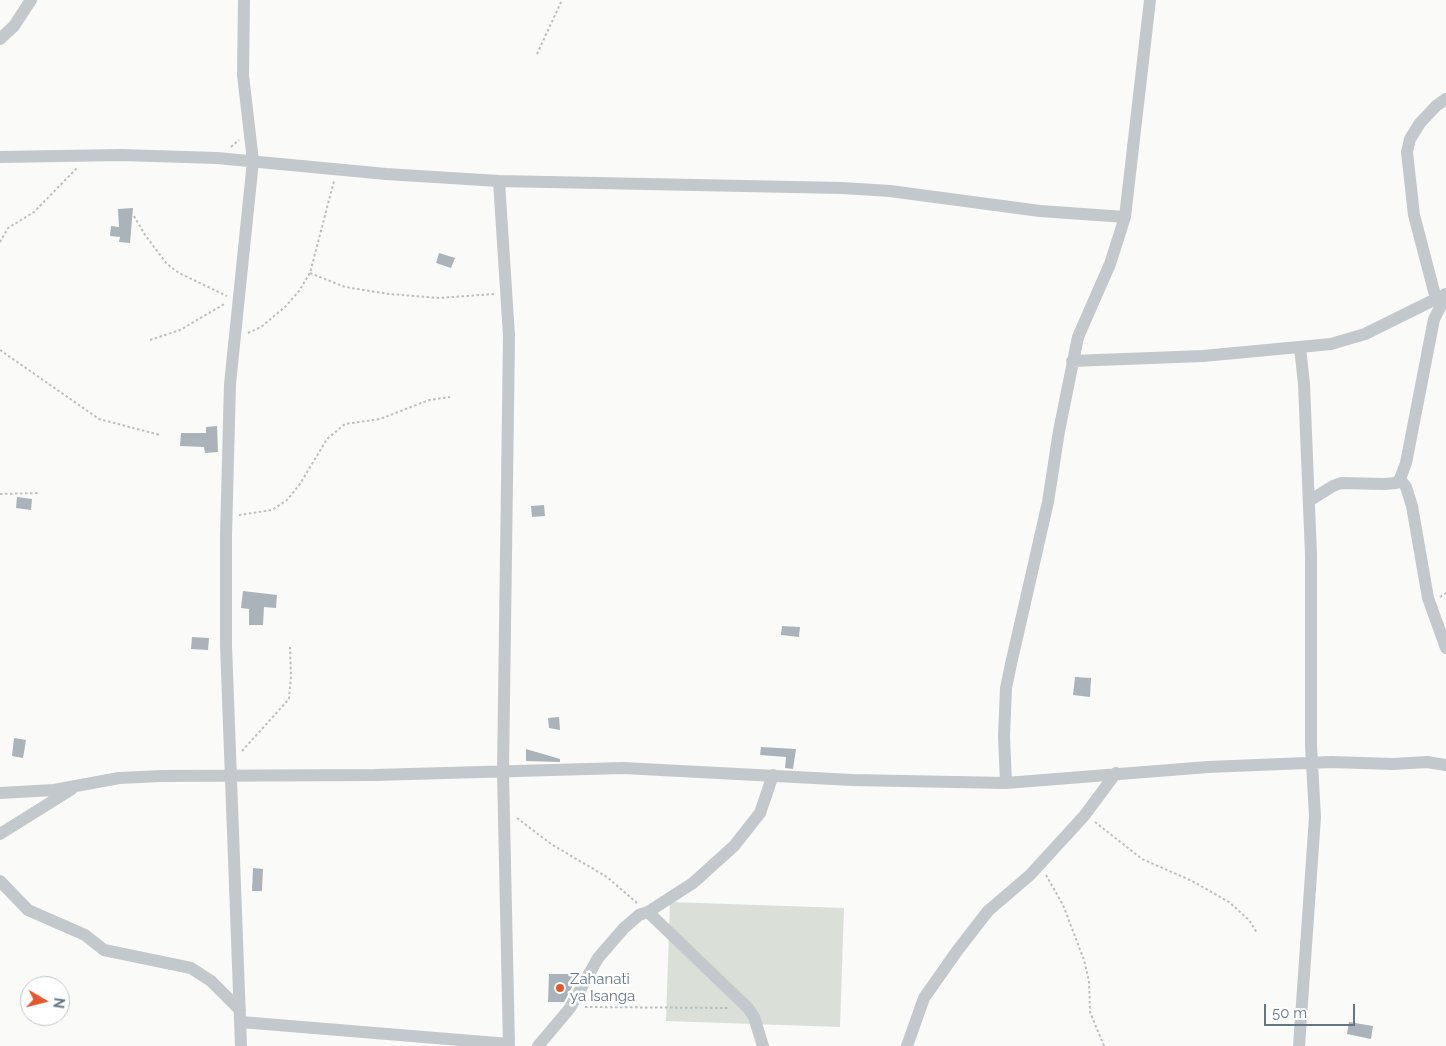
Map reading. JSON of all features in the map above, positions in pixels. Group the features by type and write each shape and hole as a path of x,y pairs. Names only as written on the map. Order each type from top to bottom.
{"street":[{"path":"0,39 14,26 32,0"},
{"path":"241,1046 226,645 230,384 236,297 253,160 243,75 244,0"},
{"path":"1006,783 1004,736 1006,688 1048,502 1072,361 1078,337 1110,264 1125,217 1150,0"},
{"path":"1309,501 1341,483 1396,483 1400,479 1406,463 1432,327 1443,297 1414,215 1407,152 1410,139 1420,123 1436,106 1446,99"},
{"path":"0,157 217,158 499,181 842,188 890,191 1040,211 1125,217"},
{"path":"0,881 28,910 85,935 104,950 191,968 211,981 240,1016 416,1038 509,1045 503,772 509,428 507,293 499,181"},
{"path":"1072,361 1203,356 1331,344 1353,339 1443,297"},
{"path":"1299,1046 1315,835 1312,764 1309,501 1304,384 1300,348"},
{"path":"1400,479 1412,506 1428,598 1446,648"},
{"path":"0,793 25,793 76,787 119,778 231,771 503,772 623,768 852,780 1006,783 1116,773 1312,764 1427,762 1446,765"},
{"path":"907,1046 924,998 942,970 988,911 1039,864 1084,816 1116,773"},
{"path":"538,1046 568,1010 598,958 624,928 639,915 648,912 693,883 734,846 760,813 773,775"},
{"path":"0,834 29,818 76,787"},
{"path":"648,912 748,1008 754,1017 763,1046"}],"path":[{"path":"537,54 562,0"},
{"path":"217,158 249,132"},
{"path":"0,242 8,228 34,212 66,178 92,156"},
{"path":"234,340 261,327 286,306 300,291 310,273 338,169"},
{"path":"134,216 145,236 167,264 179,273 236,297"},
{"path":"310,273 345,287 389,294 439,298 507,293"},
{"path":"150,340 180,330 236,297"},
{"path":"0,350 100,419 160,436"},
{"path":"227,516 257,514 272,510 287,500 300,484 327,439 346,424 380,419 429,400 450,397"},
{"path":"0,494 39,493"},
{"path":"231,771 289,699 291,676 290,647"},
{"path":"503,808 551,844 607,877 648,912"},
{"path":"1084,816 1101,826 1142,859 1192,881 1229,902 1249,920 1258,933"},
{"path":"1039,864 1063,905 1082,955 1089,980 1090,1012 1104,1046"},
{"path":"568,1010 618,1006 748,1008"}],"shaded area":[{"path":"670,902 844,908 840,1027 666,1021"}],"building":[{"path":"133,208 130,243 119,242 120,237 110,236 111,226 119,227 118,209"},
{"path":"439,253 455,258 451,268 436,263"},
{"path":"217,426 218,452 205,453 204,447 180,446 181,433 206,433 206,427"},
{"path":"17,497 32,499 31,510 16,508"},
{"path":"544,505 545,516 532,517 531,506"},
{"path":"243,591 277,595 276,608 264,607 263,625 249,625 249,609 241,608"},
{"path":"782,626 800,627 799,637 781,635"},
{"path":"192,637 209,638 208,650 191,649"},
{"path":"1075,677 1091,678 1090,697 1073,695"},
{"path":"559,717 560,730 549,728 548,718"},
{"path":"14,738 26,740 23,758 12,756"},
{"path":"761,747 796,749 793,769 785,768 786,757 760,755"},
{"path":"526,749 560,759 560,762 526,761"},
{"path":"253,868 263,869 262,891 252,891"},
{"name":"Zahanati ya Isanga","path":"549,974 573,974 572,987 564,1002 548,1002"},
{"path":"1349,1022 1373,1026 1371,1039 1347,1034"}],"place":[{"name":"Zahanati ya Isanga","path":"560,988"}]}
